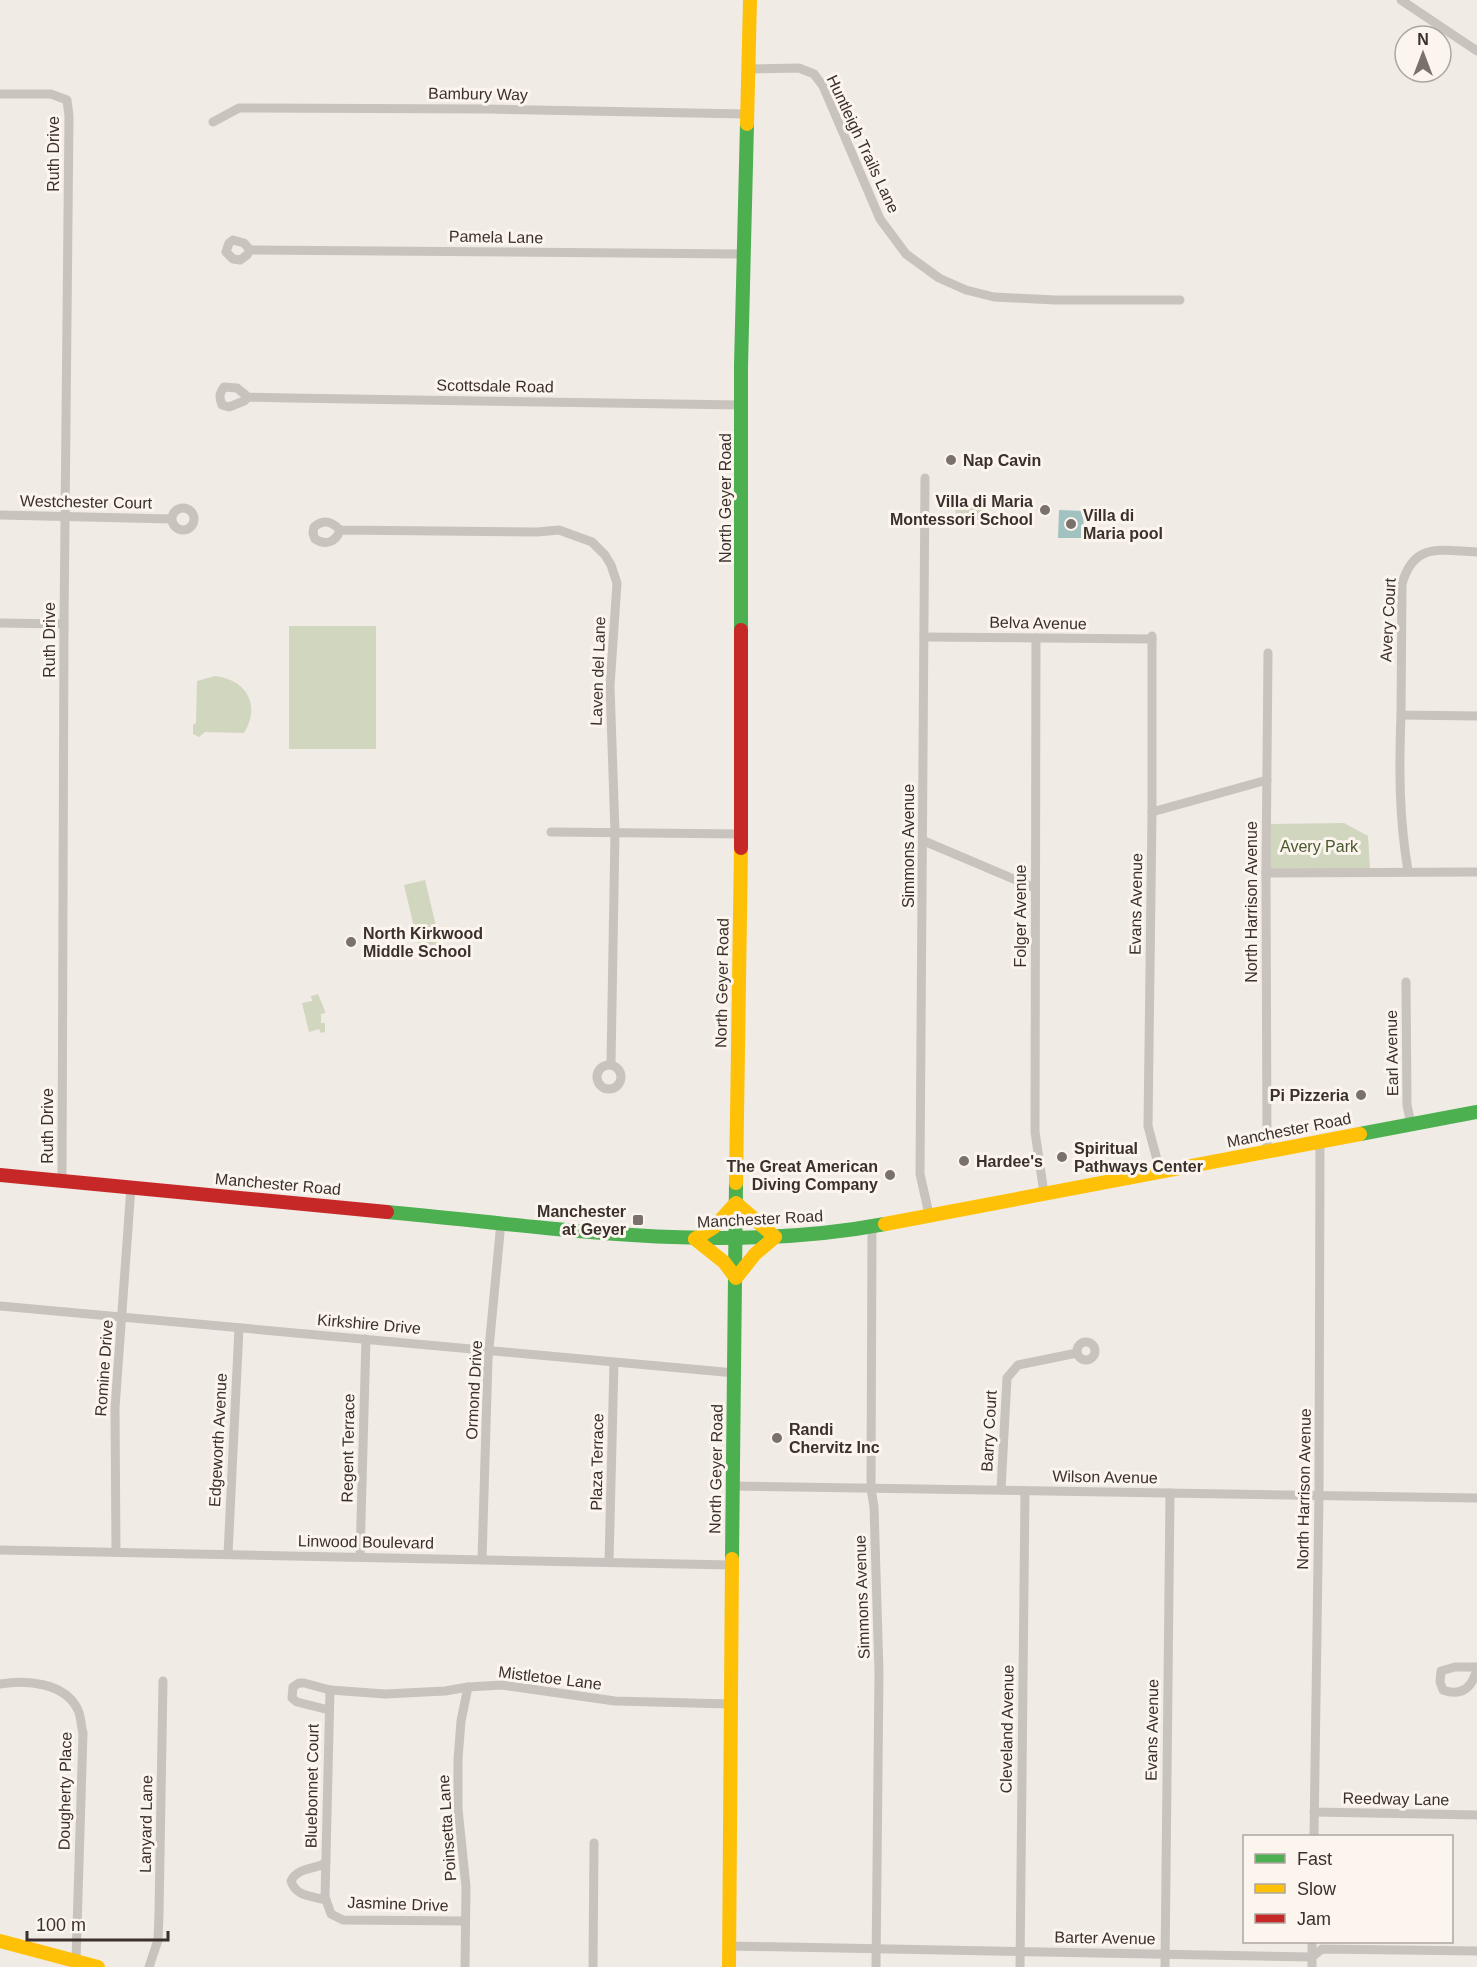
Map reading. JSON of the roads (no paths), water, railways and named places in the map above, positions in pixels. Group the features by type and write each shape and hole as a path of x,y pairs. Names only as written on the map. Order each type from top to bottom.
{"street":[{"name":"North Geyer Road","path":"729,1967 732,1486 741,834 742,254 750,0"},
{"path":"1401,0 1477,51"},
{"name":"Huntleigh Trails Lane","path":"748,69 799,68 814,74 824,91 880,219 906,254 939,278 966,290 994,297 1055,300 1180,300"},
{"name":"Ruth Drive","path":"0,94 51,94 67,100 69,116 62,1180"},
{"name":"Bambury Way","path":"213,122 238,108 746,114"},
{"name":"Pamela Lane","path":"250,250 742,254"},
{"name":"Scottsdale Road","path":"248,397 741,405"},
{"name":"Simmons Avenue","path":"925,478 920,1174 929,1214"},
{"name":"Westchester Court","path":"0,515 171,519"},
{"name":"Laven del Lane","path":"340,530 537,532 559,530 592,542 605,555 615,574 617,583 610,686 615,832 611,1063"},
{"name":"Avery Court","path":"1408,871 1401,832 1399,788 1402,584 1406,569 1417,557 1428,550 1477,552"},
{"path":"0,623 64,624"},
{"name":"Belva Avenue","path":"924,637 1152,638"},
{"name":"Evans Avenue","path":"1152,638 1148,1126 1160,1171"},
{"name":"Folger Avenue","path":"1036,639 1035,1132 1044,1193"},
{"name":"North Harrison Avenue","path":"1267,1151 1268,653"},
{"path":"1401,715 1477,716"},
{"path":"1152,812 1267,780"},
{"path":"551,832 741,834"},
{"path":"924,841 1035,888"},
{"path":"1266,873 1477,872"},
{"name":"Earl Avenue","path":"1406,982 1407,1105 1411,1124"},
{"name":"Manchester Road","path":"0,1174 501,1222 695,1239 737,1240 872,1226 1477,1112"},
{"name":"North Harrison Avenue","path":"1314,1835 1319,1495 1320,1141"},
{"name":"Romine Drive","path":"116,1552 115,1408 131,1187"},
{"path":"736,1203 775,1237 755,1254 736,1278 724,1262 695,1239 714,1227 736,1203"},
{"name":"Ormond Drive","path":"482,1560 488,1359 501,1222"},
{"name":"Simmons Avenue","path":"872,1226 871,1488 874,1507 879,1632 876,1967"},
{"name":"Kirkshire Drive","path":"0,1306 735,1373"},
{"name":"Edgeworth Avenue","path":"228,1554 239,1328"},
{"name":"Regent Terrace","path":"360,1557 366,1339"},
{"name":"Barry Court","path":"1001,1490 1007,1378 1018,1365 1077,1353"},
{"name":"Plaza Terrace","path":"609,1562 614,1363"},
{"name":"Wilson Avenue","path":"732,1486 1477,1498"},
{"name":"Cleveland Avenue","path":"1020,1967 1025,1491"},
{"name":"Evans Avenue","path":"1165,1967 1170,1493"},
{"name":"Linwood Boulevard","path":"0,1550 732,1565"},
{"name":"Lanyard Lane","path":"149,1967 158,1940 164,1681"},
{"name":"Dougherty Place","path":"0,1684 12,1682 50,1686 69,1696 78,1710 82,1733 76,1961"},
{"name":"Bluebonnet Court","path":"329,1710 297,1702 292,1698 293,1687 298,1683 313,1684 330,1690 326,1900 331,1914"},
{"name":"Mistletoe Lane","path":"330,1690 385,1694 502,1685 615,1701 730,1704"},
{"name":"Poinsetta Lane","path":"465,1967 466,1887 459,1809 458,1759 461,1721 468,1687"},
{"name":"Reedway Lane","path":"1314,1812 1477,1815"},
{"path":"593,1967 594,1843"},
{"name":"Bluebonnet Court","path":"326,1863 295,1873 291,1881 293,1888 300,1894 326,1900"},
{"name":"Jasmine Drive","path":"331,1914 343,1920 465,1921"},
{"path":"0,1941 98,1967"},
{"path":"1312,1943 1312,1962"},
{"name":"Barter Avenue","path":"729,1946 1165,1954 1312,1962 1322,1949 1477,1951"}],"water":[{"name":"Villa di Maria pool","path":"1059,510 1084,511 1083,538 1058,538"}],"place":[{"name":"Nap Cavin","path":"951,460"},
{"name":"Villa di Maria Montessori School","path":"1045,510"},
{"name":"Villa di Maria pool","path":"1071,524"},
{"name":"North Kirkwood Middle School","path":"351,942"},
{"name":"Pi Pizzeria","path":"1361,1095"},
{"name":"Spiritual Pathways Center","path":"1062,1157"},
{"name":"Hardee's","path":"964,1161"},
{"name":"The Great American Diving Company","path":"890,1175"},
{"name":"Manchester at Geyer","path":"638,1220"},
{"name":"Randi Chervitz Inc","path":"777,1438"}],"park label":[{"name":"Avery Park","path":"1319,846"}]}
